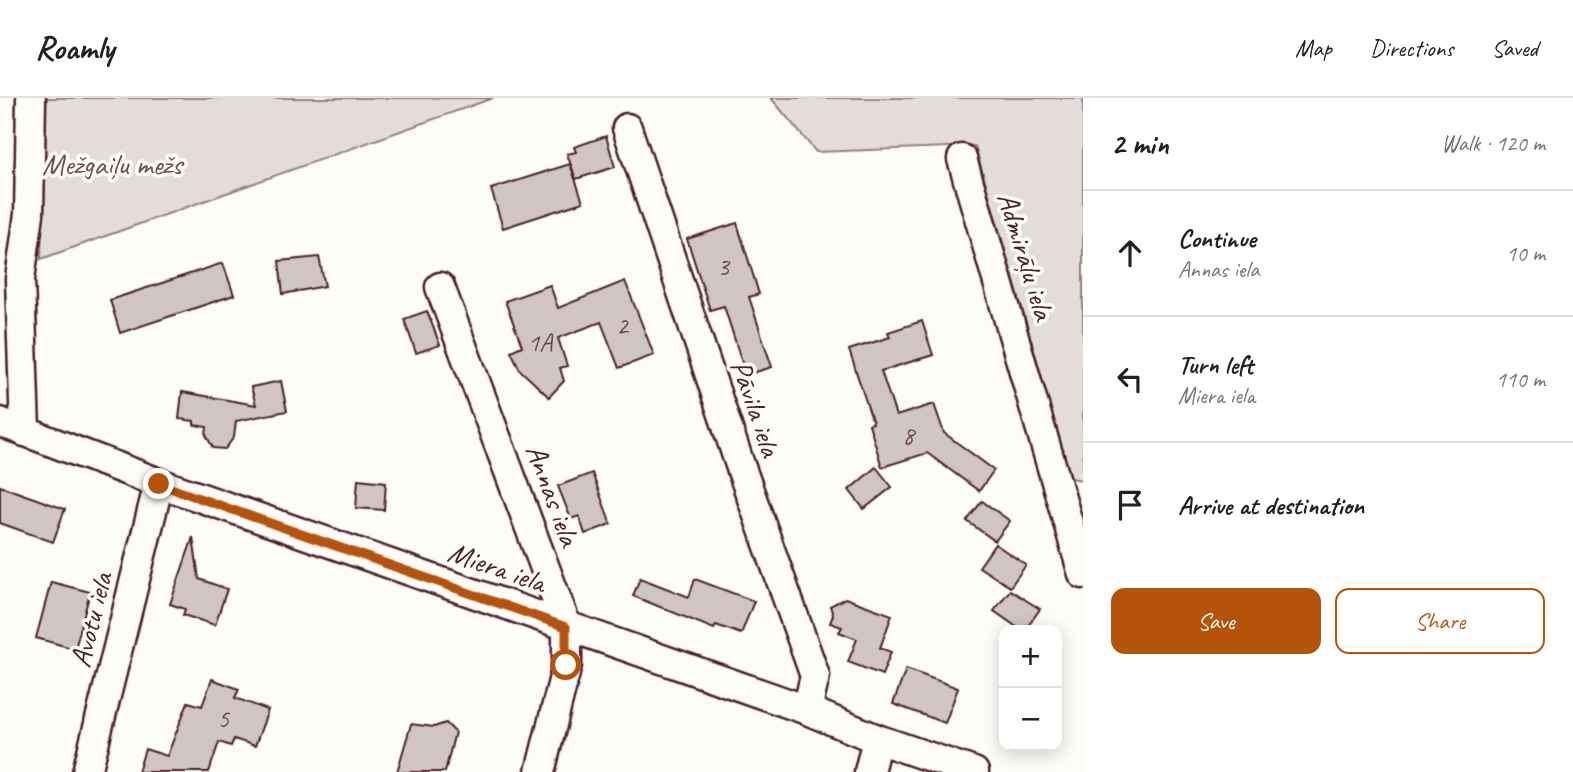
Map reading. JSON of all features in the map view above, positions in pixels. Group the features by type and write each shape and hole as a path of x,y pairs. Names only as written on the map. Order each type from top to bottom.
{"street":[{"path":"13,427 20,279 29,214 31,98"},
{"name":"Pāvila iela","path":"627,128 739,461 815,676 807,710"},
{"name":"Admirāļu iela","path":"962,159 1083,574"},
{"name":"Annas iela","path":"440,286 566,627 566,665 540,772"},
{"name":"Miera iela","path":"13,427 159,484 807,710 974,772"},
{"name":"Avotu iela","path":"88,772 159,484"},
{"path":"869,772 877,738"}],"green space":[{"name":"Mežgaiļu mežs","path":"45,98 493,98 41,259"},
{"path":"771,98 1083,98 1083,480 1071,478 975,146 816,152"}],"building":[{"path":"606,136 615,167 576,179 567,154 576,152 574,147"},
{"path":"570,164 583,202 503,228 491,189"},
{"path":"737,223 759,294 749,297 772,367 746,375 724,306 710,310 687,239"},
{"path":"319,257 325,286 283,294 279,261"},
{"path":"223,263 234,295 120,333 110,300"},
{"path":"625,281 654,355 619,368 601,322 558,338 567,366 560,368 564,381 549,397 520,370 511,351 522,346 505,301 550,285 558,308"},
{"path":"427,311 440,345 416,353 404,319"},
{"path":"922,321 933,355 881,371 896,416 934,404 944,433 994,470 979,491 927,453 882,467 869,424 873,423 849,350 890,337 888,332"},
{"path":"281,381 287,411 236,421 234,437 225,449 213,448 206,435 207,427 194,425 194,421 179,419 182,392 256,405 251,387"},
{"path":"876,467 892,487 864,509 849,490"},
{"path":"592,473 611,524 585,534 579,516 571,519 558,486"},
{"path":"358,479 386,482 384,510 356,508"},
{"path":"0,486 65,509 53,542 0,523"},
{"path":"982,501 1010,521 995,541 967,521"},
{"path":"193,537 199,579 227,589 215,625 183,615 185,609 170,604"},
{"path":"995,544 1026,565 1010,587 979,567"},
{"path":"640,578 689,597 695,579 754,601 741,634 716,625 714,629 633,596"},
{"path":"51,582 90,592 75,649 36,638"},
{"path":"1010,590 1040,609 1029,625 1014,625 994,611"},
{"path":"845,598 892,615 880,648 891,652 882,675 848,662 857,639 839,632 842,627 830,623 833,615 830,606"},
{"path":"906,669 958,688 945,723 893,704"},
{"path":"212,679 239,689 235,698 268,710 255,746 234,739 231,746 219,742 209,772 138,772 145,749 167,756 188,702 202,706"},
{"path":"446,723 455,732 445,772 397,772 411,724 434,727"}],"route":[{"path":"159,484 566,627 566,665"}]}
